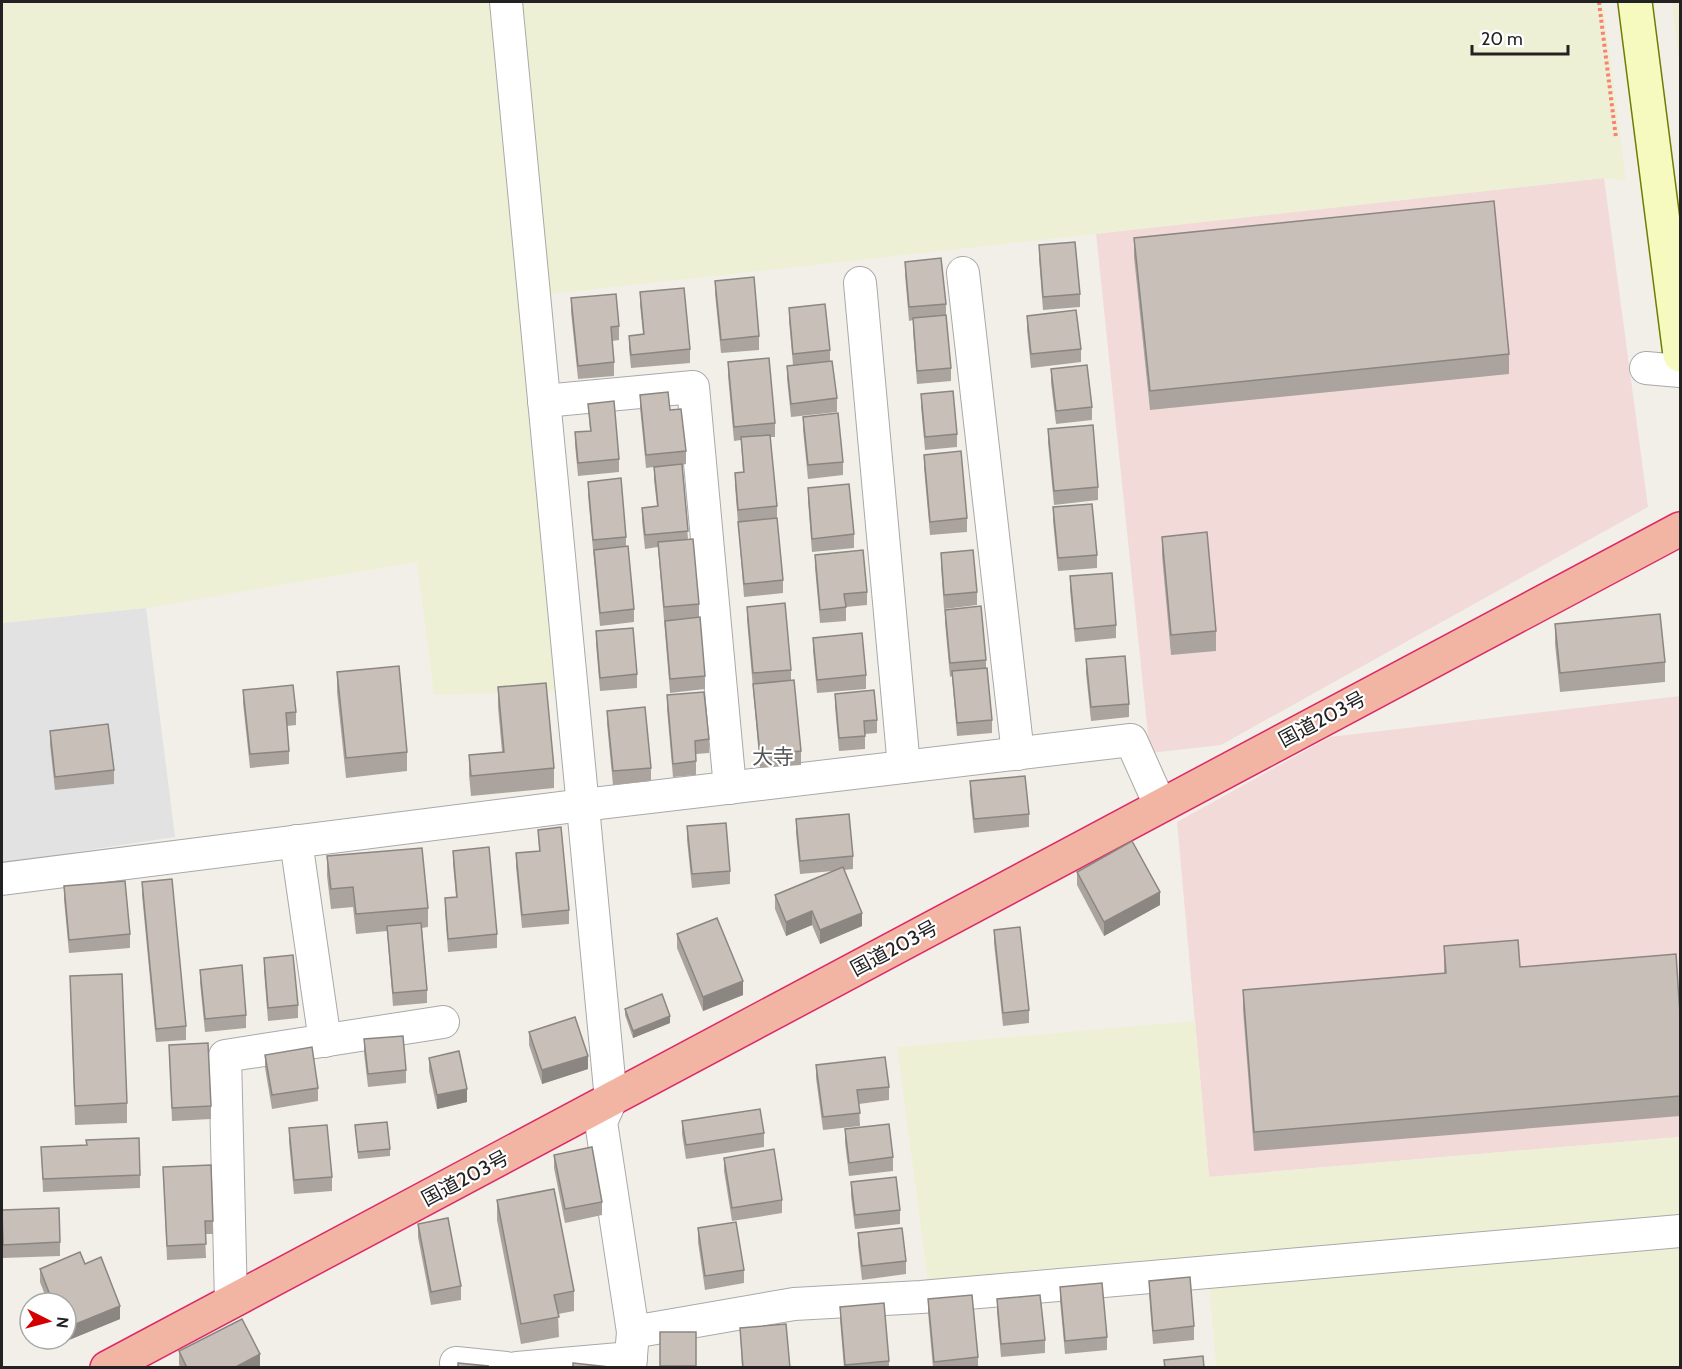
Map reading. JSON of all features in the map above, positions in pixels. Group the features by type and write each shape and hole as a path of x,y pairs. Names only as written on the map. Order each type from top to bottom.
{"highway":[{"name":"国道203号","path":"107,1368 1680,529"}],"main road":[{"path":"1637,15 1680,355"}],"street":[{"path":"506,2 611,1101 601,1122 632,1353"},
{"path":"963,273 1018,754"},
{"path":"860,283 904,767"},
{"path":"1646,368 1680,371"},
{"path":"544,401 693,387 730,788"},
{"path":"2,879 583,805 1131,740 1160,805"},
{"path":"296,841 325,1041"},
{"path":"231,1302 225,1056 443,1022"},
{"path":"517,1368 632,1353 794,1304 921,1297 1680,1232"},
{"path":"456,1363 506,1368"}],"shaded area":[{"path":"1604,178 1648,507 1221,745 1150,753 1096,233"},
{"path":"146,608 175,837 2,863 2,623"},
{"path":"1680,696 1680,1137 1209,1177 1177,822 1330,737"}],"green space":[{"path":"2,2 1603,2 1626,180 1604,178 541,295 576,691 434,695 417,562 146,608 2,623"},
{"path":"1672,2 1680,2 1680,71"},
{"path":"1195,1021 1209,1177 1680,1137 1680,1367 1216,1367 1207,1263 928,1281 897,1047"}],"building":[{"path":"1494,201 1509,354 1150,391 1134,238"},
{"path":"1075,242 1080,294 1043,297 1039,245"},
{"path":"941,258 946,304 909,307 905,262"},
{"path":"754,277 759,336 721,340 715,281"},
{"path":"684,288 690,349 631,355 629,336 644,334 640,292"},
{"path":"616,294 619,326 611,327 614,362 578,366 571,298"},
{"path":"825,304 830,350 793,354 789,308"},
{"path":"1076,310 1081,349 1031,354 1027,316"},
{"path":"946,315 951,368 917,371 913,318"},
{"path":"769,358 775,423 734,427 728,362"},
{"path":"832,361 837,398 791,404 787,366"},
{"path":"1087,365 1092,407 1056,411 1051,369"},
{"path":"953,391 957,434 925,437 921,394"},
{"path":"668,392 670,410 681,409 686,451 646,455 640,395"},
{"path":"614,401 619,459 578,463 575,432 591,431 588,404"},
{"path":"838,413 843,462 808,465 803,417"},
{"path":"1093,425 1098,487 1054,491 1048,429"},
{"path":"770,435 777,506 738,510 735,473 744,472 741,437"},
{"path":"961,451 967,518 930,522 924,455"},
{"path":"682,464 688,531 645,535 642,508 658,506 654,467"},
{"path":"621,478 626,537 593,540 588,482"},
{"path":"849,484 854,534 812,539 808,488"},
{"path":"1092,504 1097,555 1058,558 1053,507"},
{"path":"777,518 783,580 744,584 738,522"},
{"path":"1207,532 1216,631 1171,635 1162,537"},
{"path":"693,539 699,604 664,607 658,542"},
{"path":"628,546 634,609 600,613 594,550"},
{"path":"863,550 867,592 844,594 846,607 820,610 815,555"},
{"path":"973,550 977,592 944,595 941,553"},
{"path":"1112,573 1116,625 1075,629 1070,576"},
{"path":"785,603 791,670 753,673 747,607"},
{"path":"981,606 986,660 950,663 945,610"},
{"path":"1660,614 1665,662 1560,673 1555,624"},
{"path":"700,617 705,676 670,679 665,621"},
{"path":"633,628 637,674 600,678 596,631"},
{"path":"862,633 866,675 817,680 813,638"},
{"path":"1125,656 1129,704 1091,707 1086,659"},
{"path":"399,666 407,752 346,758 337,672"},
{"path":"987,668 992,720 957,723 952,671"},
{"path":"794,680 801,751 760,755 753,684"},
{"path":"546,683 554,768 471,776 469,755 504,752 498,687"},
{"path":"293,685 296,712 286,713 289,751 250,754 243,690"},
{"path":"874,690 877,720 864,721 865,736 839,738 835,694"},
{"path":"704,692 709,739 695,741 696,761 673,764 667,695"},
{"path":"645,707 651,768 613,771 607,711"},
{"path":"108,724 114,770 55,777 50,731"},
{"path":"1025,776 1029,814 974,819 970,781"},
{"path":"849,814 853,856 800,861 796,819"},
{"path":"726,823 730,871 692,874 687,826"},
{"path":"561,827 569,910 522,915 516,853 540,851 538,830"},
{"path":"1132,841 1160,892 1104,922 1077,872"},
{"path":"489,847 497,934 448,939 445,898 457,897 453,851"},
{"path":"422,848 428,908 356,914 353,887 331,889 327,856"},
{"path":"843,867 862,913 820,930 812,911 786,922 775,895"},
{"path":"172,879 186,1026 156,1029 142,882"},
{"path":"125,881 130,934 69,940 64,886"},
{"path":"717,918 743,981 703,997 677,934"},
{"path":"421,923 427,990 393,993 387,926"},
{"path":"1020,927 1029,1010 1003,1013 994,930"},
{"path":"1518,940 1520,967 1676,954 1680,1014 1680,1096 1254,1132 1243,990 1446,973 1444,946"},
{"path":"293,955 298,1005 268,1008 264,958"},
{"path":"242,965 246,1015 205,1019 200,970"},
{"path":"122,974 127,1103 75,1106 70,976"},
{"path":"662,994 670,1016 633,1031 625,1009"},
{"path":"575,1017 588,1056 542,1070 529,1032"},
{"path":"403,1036 406,1070 368,1074 364,1039"},
{"path":"208,1043 211,1106 172,1108 169,1045"},
{"path":"312,1047 318,1088 272,1095 265,1055"},
{"path":"459,1051 467,1089 437,1095 429,1058"},
{"path":"885,1057 889,1087 857,1090 860,1113 823,1117 816,1065"},
{"path":"760,1109 764,1133 686,1145 682,1121"},
{"path":"387,1122 390,1149 358,1152 355,1125"},
{"path":"889,1124 893,1157 849,1163 845,1129"},
{"path":"327,1125 332,1177 294,1180 289,1128"},
{"path":"139,1138 140,1175 43,1179 41,1147 87,1145 86,1140"},
{"path":"592,1147 602,1202 565,1209 554,1155"},
{"path":"774,1149 782,1200 732,1208 724,1158"},
{"path":"211,1165 213,1221 205,1221 206,1244 167,1246 163,1167"},
{"path":"896,1177 900,1210 855,1215 851,1182"},
{"path":"554,1189 574,1291 554,1295 559,1317 521,1324 497,1200"},
{"path":"59,1208 60,1242 3,1245 2,1210"},
{"path":"448,1218 461,1286 431,1292 418,1224"},
{"path":"736,1222 744,1270 705,1276 698,1228"},
{"path":"902,1228 906,1261 862,1266 858,1233"},
{"path":"80,1252 85,1264 101,1257 120,1306 78,1323 78,1291 48,1291 40,1269"},
{"path":"1190,1277 1194,1326 1153,1331 1149,1281"},
{"path":"1102,1283 1107,1337 1065,1341 1060,1287"},
{"path":"972,1295 978,1357 934,1362 928,1299"},
{"path":"1040,1295 1045,1340 1001,1344 997,1299"},
{"path":"884,1303 889,1361 845,1365 840,1307"},
{"path":"242,1319 260,1354 234,1368 187,1368 179,1351"},
{"path":"786,1324 790,1368 743,1368 740,1328"},
{"path":"660,1332 696,1332 696,1366 660,1366"},
{"path":"1203,1356 1204,1368 1165,1368 1164,1360"},
{"path":"458,1363 488,1366 487,1368 458,1368"},
{"path":"573,1363 609,1367 609,1368 573,1368"}],"district":[{"name":"大寺","path":"773,757"}]}
